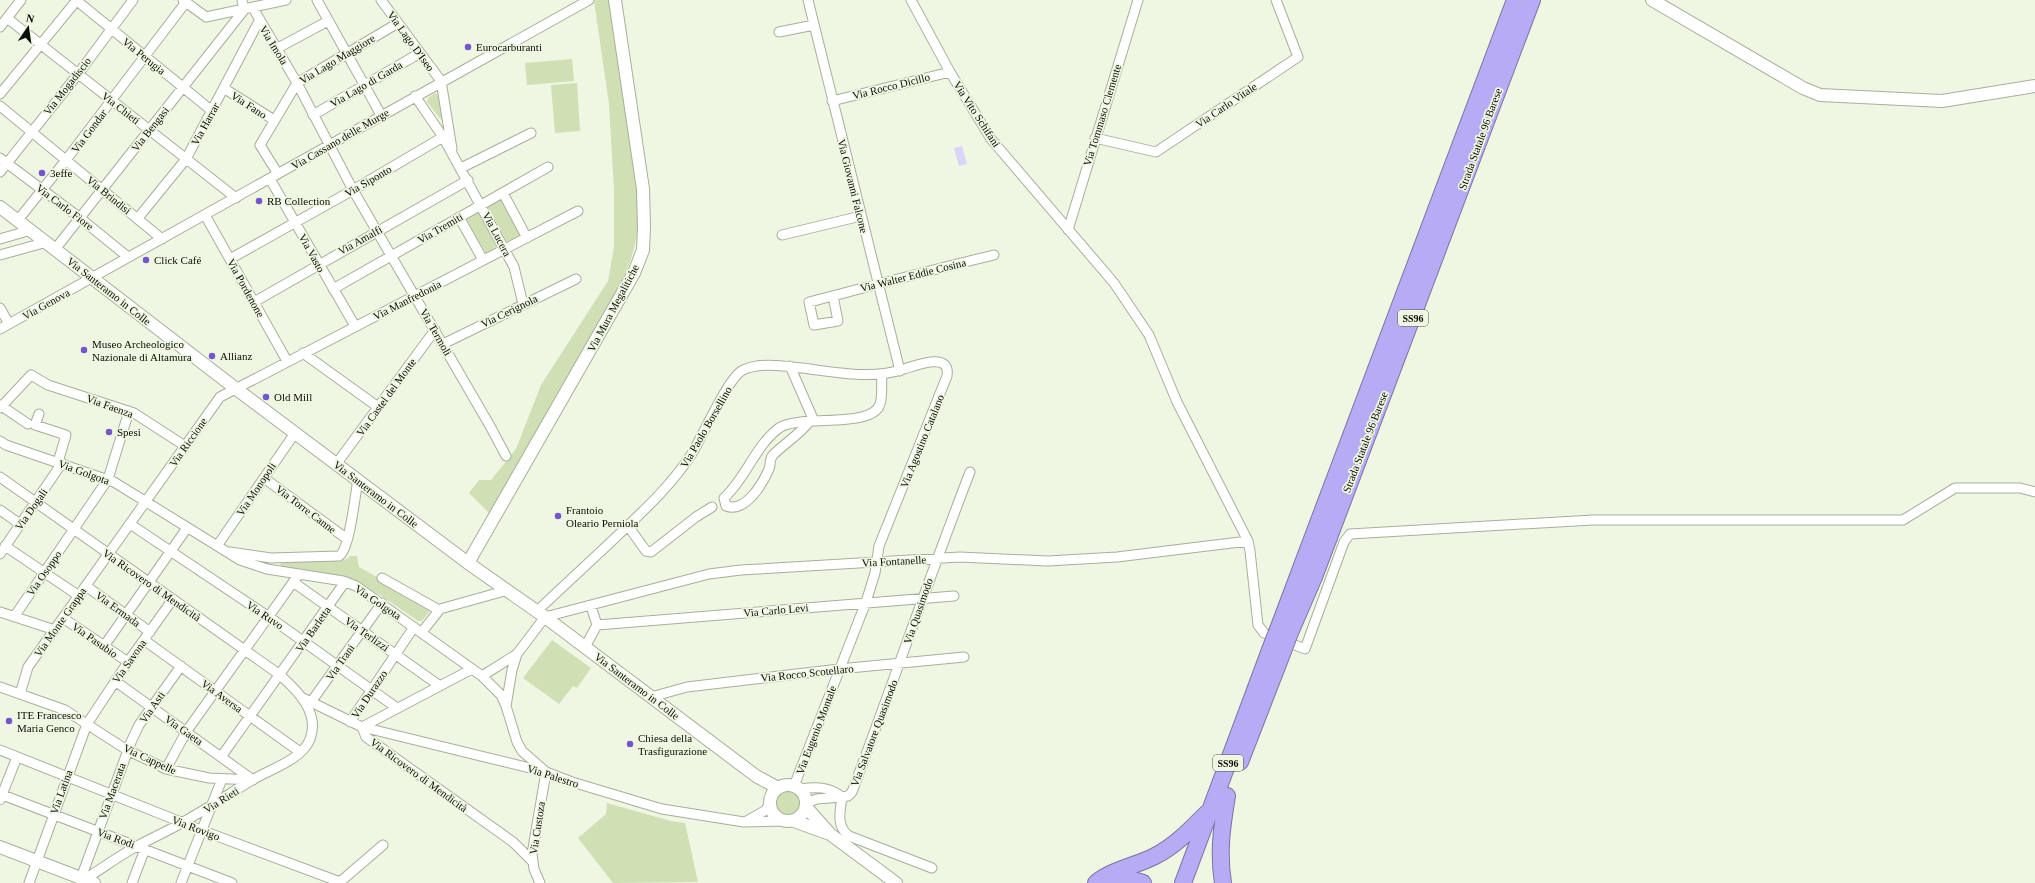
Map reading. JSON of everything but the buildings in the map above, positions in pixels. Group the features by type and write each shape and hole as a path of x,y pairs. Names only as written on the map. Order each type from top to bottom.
{"highway":[{"name":"Strada Statale 96 Barese","path":"1194,883 1227,796 1281,639 1515,0"},
{"name":"Strada Statale 96 Barese","path":"1183,883 1211,809 1281,639 1314,577 1532,0"},
{"path":"1223,883 1220,861 1221,833 1227,796"},
{"path":"1099,881 1110,874 1155,856 1178,841 1211,809"},
{"path":"1099,881 1122,877 1143,883"}],"main road":[{"name":"Via Mura Megalitiche","path":"468,563 634,273 643,250 643,189 615,0"},
{"path":"1652,0 1803,88 1820,95 1942,101 2035,86"},
{"name":"Via Santeramo in Colle","path":"0,206 92,279 235,388 468,563 585,646 756,776"},
{"path":"756,776 778,788"},
{"path":"756,776 770,801 772,812 779,819 789,821 800,818 806,805 803,793 796,787 783,786 778,788 770,801"},
{"name":"Via Palestro","path":"806,805 830,834 896,883"},
{"name":"Via Palestro","path":"789,821 830,834"},
{"path":"0,847 85,880"}],"street":[{"path":"0,27 21,0"},
{"path":"0,94 76,0"},
{"name":"Via Perugia","path":"76,0 212,111"},
{"name":"Via Mogadiscio","path":"0,172 3,161 32,132 78,74 133,0"},
{"name":"Via Imola","path":"242,0 259,21 297,83 329,145"},
{"path":"184,1 206,17 286,0"},
{"path":"317,0 381,115"},
{"name":"Via Lago D'Iseo","path":"381,0 441,81"},
{"name":"Via Cassano delle Murge","path":"92,279 128,257 274,177 441,81 589,0"},
{"name":"Via Giovanni Falcone","path":"808,0 900,371"},
{"name":"Via Vito Schifani","path":"911,0 950,72 991,139 1114,283 1148,335 1177,402 1248,541 1259,628 1264,633 1305,649 1344,542 1350,534 1593,520 1903,520 1955,488 2020,488 2035,492"},
{"name":"Via Tommaso Clemente","path":"1068,230 1138,0"},
{"name":"Via Carlo Vitale","path":"1095,138 1156,152 1298,57 1276,0"},
{"name":"Via Gondar","path":"18,220 112,101 184,1"},
{"name":"Via Bengasi","path":"51,245 80,218 183,87 249,9"},
{"name":"Via Chieti","path":"7,18 236,198"},
{"name":"Via Harrar","path":"138,218 186,159 225,89 259,21"},
{"path":"276,49 328,21"},
{"name":"Via Lago Maggiore","path":"260,145 297,83 398,23"},
{"path":"779,32 814,25"},
{"name":"Via Lago di Garda","path":"313,115 364,84 420,53"},
{"name":"Via Rocco Dicillo","path":"832,101 950,72"},
{"name":"Via Lucera","path":"441,81 453,154"},
{"name":"Via Fano","path":"225,89 274,120"},
{"name":"Via Lucera","path":"415,96 453,154 514,266 523,304"},
{"name":"Via Brindisi","path":"0,106 162,239"},
{"path":"461,168 531,133"},
{"name":"Via Siponto","path":"230,259 296,223 443,137"},
{"name":"Via Vasto","path":"260,145 296,223 318,264 355,326"},
{"name":"Via Termoli","path":"329,145 353,190 415,295 506,456"},
{"name":"Via Carlo Fiore","path":"3,161 80,218 128,257"},
{"name":"Via Tremiti","path":"333,289 548,168"},
{"name":"Via Amalfi","path":"254,302 318,264 468,180"},
{"path":"503,193 527,238"},
{"name":"Via Manfredonia","path":"235,388 578,211"},
{"name":"Via Pordenone","path":"205,215 287,361"},
{"path":"782,235 861,216"},
{"path":"459,217 483,260"},
{"path":"0,239 31,230"},
{"path":"0,256 51,245"},
{"name":"Via Walter Eddie Cosina","path":"833,296 994,254"},
{"name":"Via Genova","path":"0,329 92,279"},
{"name":"Via Cerignola","path":"443,344 576,279"},
{"path":"0,308 9,324"},
{"name":"Via Castel del Monte","path":"337,464 435,330"},
{"path":"303,353 378,407"},
{"name":"Via Agostino Catalano","path":"878,561 879,546 948,372 941,363 932,360 900,371"},
{"name":"Via Paolo Borsellino","path":"517,654 541,614 668,487 680,472 738,373 761,366 790,366 852,374 882,374 900,371"},
{"path":"790,366 812,421"},
{"path":"628,526 646,551 651,552 696,517 712,507 725,502 766,441 778,429 791,423 851,419 874,412 880,406 882,374"},
{"name":"Via Faenza","path":"1,406 31,375 48,385 130,411 185,446"},
{"name":"Via Riccione","path":"130,524 220,397 235,388"},
{"path":"1,406 28,424"},
{"name":"Via Osoppo","path":"14,617 108,479 130,411"},
{"name":"Via Dogali","path":"0,554 36,503 60,463 66,435 35,425 39,414"},
{"path":"725,502 731,508 737,507 748,501 769,469 773,455 802,432 812,421"},
{"name":"Via Monopoli","path":"221,548 264,478 295,433"},
{"name":"Via Golgota","path":"0,440 6,445 108,479 240,560 267,569 345,582 356,586 382,603 482,676 501,695 506,706"},
{"path":"937,559 970,472"},
{"name":"Via Ricovero di Mendicità","path":"0,477 245,650 280,676 306,701 362,727 366,737 513,842 533,862"},
{"name":"Via Torre Canne","path":"264,478 347,539"},
{"path":"347,539 358,480"},
{"path":"0,510 20,524"},
{"name":"Via Ruvo","path":"130,524 269,617 397,708"},
{"name":"Via Monte Grappa","path":"20,694 28,667 130,524"},
{"path":"104,646 187,528"},
{"name":"Via Golgota","path":"221,548 271,558 340,556 347,539"},
{"name":"Via Fontanelle","path":"541,614 591,606 725,572 878,561 960,557 1048,561 1117,557 1248,541"},
{"path":"5,546 79,596"},
{"name":"Via Quasimodo","path":"900,663 937,559"},
{"name":"Via Eugenio Montale","path":"796,787 866,602 878,561"},
{"path":"166,769 186,732 299,574"},
{"path":"382,578 439,610 508,590"},
{"name":"Via Terlizzi","path":"293,582 440,686"},
{"name":"Via Barletta","path":"221,757 280,676 345,582"},
{"name":"Via Ermada","path":"86,586 150,632"},
{"name":"Via Carlo Levi","path":"597,625 954,596"},
{"name":"Via Savona","path":"87,724 128,662 173,599"},
{"name":"Via Trani","path":"306,701 337,666 382,603"},
{"path":"585,646 597,625 591,606"},
{"name":"Via Durazzo","path":"350,722 396,655 418,629 439,610"},
{"path":"0,612 55,630"},
{"name":"Via Pasubio","path":"63,618 128,662"},
{"name":"Via Aversa","path":"144,640 300,752"},
{"path":"482,676 517,654"},
{"path":"517,654 512,670 506,706 517,742 522,751 546,772"},
{"name":"Via Rocco Scotellaro","path":"651,697 687,687 840,669 964,657"},
{"name":"Via Salvatore Quasimodo","path":"842,797 848,796 852,792 900,663"},
{"name":"Via Asti","path":"127,750 140,725 181,666"},
{"path":"362,727 472,669"},
{"name":"Via Gaeta","path":"115,681 253,780"},
{"name":"Via Cappelle","path":"0,687 60,707 127,750 166,769 184,774 222,779 253,780 287,762 300,752 309,743 313,730 313,718 306,701"},
{"name":"Via Latina","path":"29,883 87,724"},
{"name":"Via Palestro","path":"362,727 546,772 572,782 662,809 744,822 789,821"},
{"name":"Via Rovigo","path":"0,750 320,879 340,882 383,845"},
{"name":"Via Macerata","path":"85,880 98,831 127,750"},
{"path":"1,797 17,757"},
{"name":"Via Custoza","path":"540,883 533,862 533,847 546,772"},
{"path":"181,883 222,779"},
{"name":"Via Rieti","path":"85,880 253,780"},
{"path":"796,787 820,787 834,791 842,797"},
{"name":"Via Rodi","path":"1,797 142,847 232,883"},
{"path":"806,805 817,799 842,797"},
{"path":"842,797 840,827 849,836 932,868"},
{"path":"744,822 766,810 770,801"},
{"path":"132,883 142,847"}],"green space":[{"path":"610,0 636,179 638,226 636,240 628,267 614,297 490,514 469,493 479,480 491,480 516,449 541,385 608,281 614,247 614,190 609,104 594,1"},
{"path":"572,59 574,81 527,85 525,63"},
{"path":"577,83 580,131 555,133 551,85"},
{"path":"435,93 439,96 443,122 427,102 428,98"},
{"path":"501,199 521,236 508,244 487,206"},
{"path":"478,211 498,247 486,254 466,218"},
{"path":"350,556 357,556 359,567 432,608 422,621 418,621 380,595 346,578 280,567 281,561 339,560 347,559"},
{"path":"552,640 591,668 577,688 573,686 559,704 523,678"},
{"path":"788,790 797,794 801,803 797,812 788,816 779,812 775,803 779,794"},
{"path":"607,803 671,821 685,823 698,882 613,883 578,838 606,814"}],"shaded area":[{"path":"962,146 967,164 959,166 954,148"}],"place":[{"name":"Eurocarburanti","path":"468,47"},
{"name":"3effe","path":"42,173"},
{"name":"RB Collection","path":"259,201"},
{"name":"Click Café","path":"146,260"},
{"name":"Museo Archeologico Nazionale di Altamura","path":"84,350"},
{"name":"Allianz","path":"212,356"},
{"name":"Old Mill","path":"266,397"},
{"name":"Spesi","path":"109,432"},
{"name":"Frantoio Oleario Perniola","path":"558,516"},
{"name":"ITE Francesco Maria Genco","path":"9,721"},
{"name":"Chiesa della Trasfigurazione","path":"630,744"}]}
